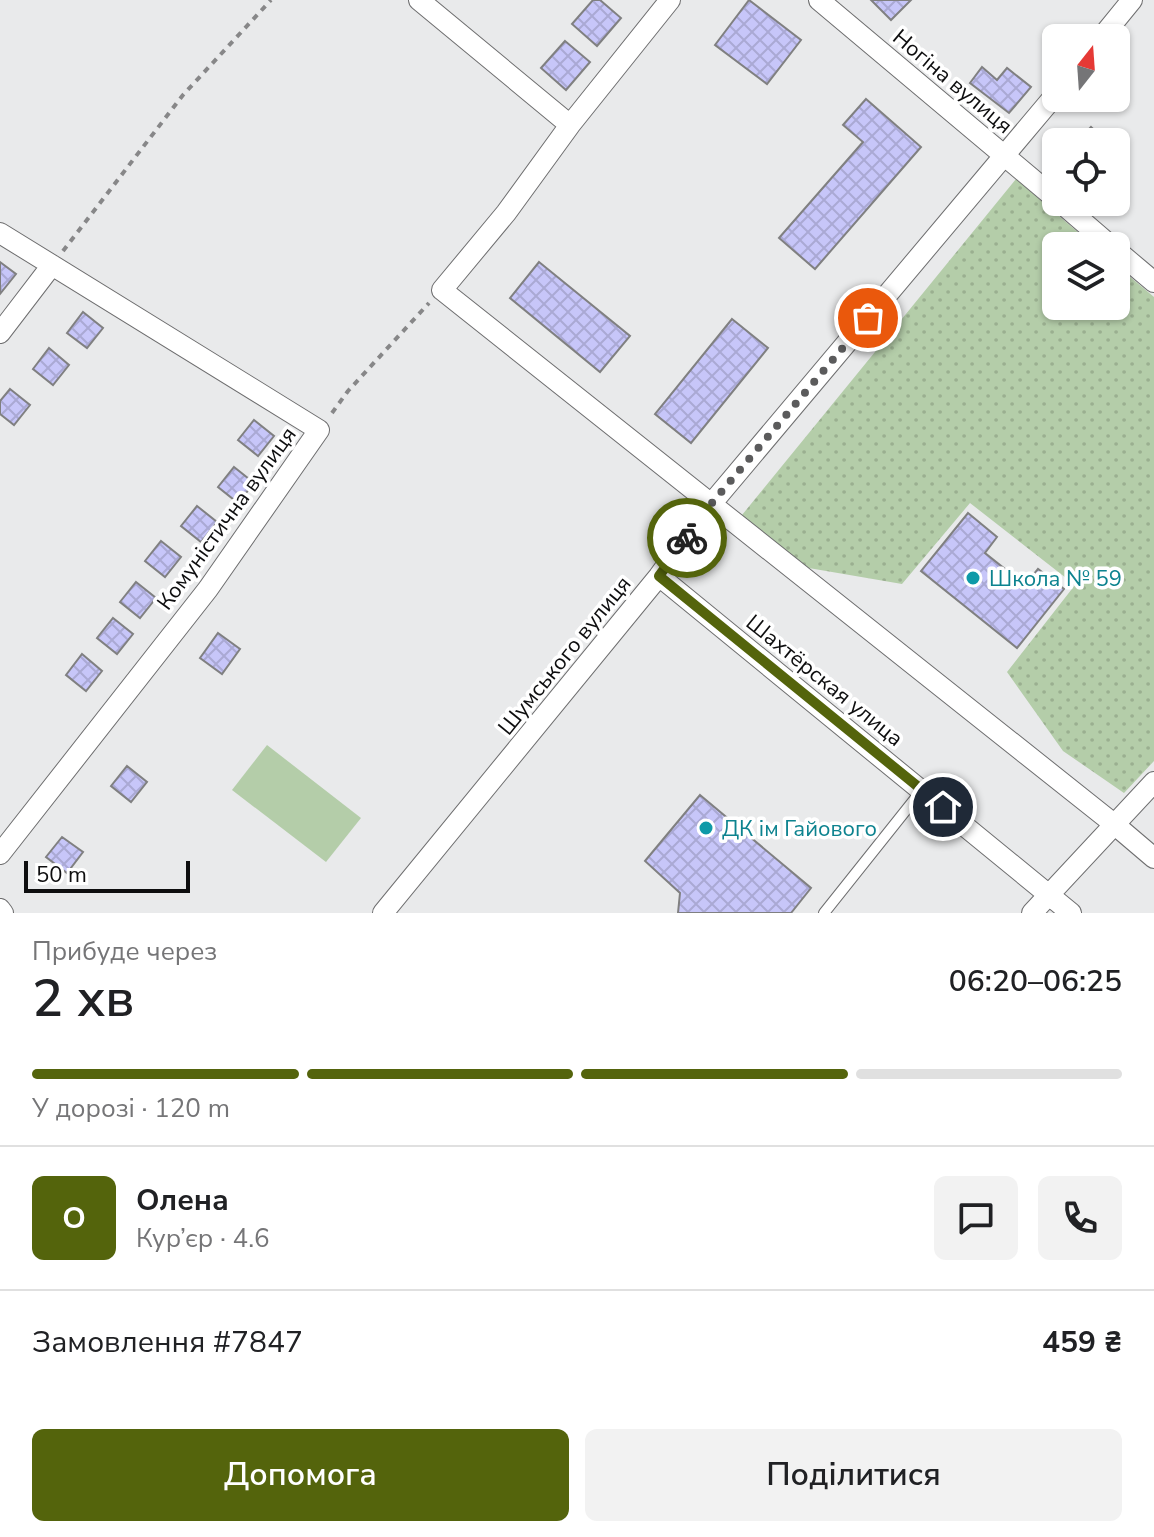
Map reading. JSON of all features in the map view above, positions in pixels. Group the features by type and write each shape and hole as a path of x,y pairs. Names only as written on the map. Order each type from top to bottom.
{"street":[{"path":"419,0 570,125"},
{"path":"670,0 570,125 506,213 442,290 1154,858"},
{"name":"Ногіна вулиця","path":"819,0 1042,186"},
{"path":"1112,24 1132,0"},
{"name":"Шумського вулиця","path":"383,913 659,576 712,503 1042,111"},
{"name":"Ногіна вулиця","path":"1076,216 1095,232"},
{"name":"Комуністична вулиця","path":"0,233 319,430 208,589 0,854"},
{"path":"1130,262 1154,282"},
{"path":"0,333 52,265"},
{"name":"Шахтёрская улица","path":"659,576 1071,913"},
{"path":"1032,913 1154,782"}],"lane":[{"path":"824,913 922,790"}],"path":[{"path":"52,265 183,95 271,0"},
{"path":"319,430 348,391 442,290"}],"green space":[{"path":"1016,179 1042,201 1042,216 1059,216 1078,232 1042,232 1042,320 1130,320 1130,277 1154,297 1154,761 1124,793 1063,751 1007,672 1075,585 970,503 902,584 797,566 742,515"},
{"path":"267,745 361,818 326,862 232,790"}],"building":[{"path":"593,0 600,0 621,18 597,46 572,24"},
{"path":"749,0 801,40 767,84 715,45"},
{"path":"871,0 911,0 891,20"},
{"path":"565,41 590,62 566,90 541,68"},
{"path":"982,67 997,80 1007,68 1031,87 1009,113 970,83"},
{"path":"866,99 921,147 815,269 779,238 863,142 843,125"},
{"path":"0,262 16,274 0,294"},
{"path":"539,262 630,336 600,372 510,298"},
{"path":"83,312 103,328 87,348 67,333"},
{"path":"732,319 768,348 691,443 655,414"},
{"path":"49,348 69,365 53,385 33,369"},
{"path":"10,389 30,405 14,425 0,414 0,401"},
{"path":"254,420 274,436 258,456 238,440"},
{"path":"234,467 254,483 238,503 218,487"},
{"path":"197,506 217,522 201,542 181,526"},
{"name":"Школа № 59","path":"968,513 997,537 985,553 1025,585 1038,569 1064,589 1017,648 921,571"},
{"path":"161,541 181,557 165,577 145,561"},
{"path":"136,582 156,598 140,618 120,602"},
{"path":"113,618 133,634 117,654 97,638"},
{"path":"218,633 240,649 222,674 200,658"},
{"path":"82,654 102,671 86,691 66,675"},
{"path":"127,766 147,782 131,802 111,786"},
{"name":"ДК ім Гайового","path":"700,795 811,888 791,913 678,913 680,893 645,861"},
{"path":"62,837 83,852 67,873 46,857"}],"way so far":[{"path":"687,538 712,503 868,318"}],"place":[{"name":"Школа № 59","path":"973,578"},
{"name":"ДК ім Гайового","path":"706,828"}],"route":[{"path":"687,538 659,576 943,807"}]}
